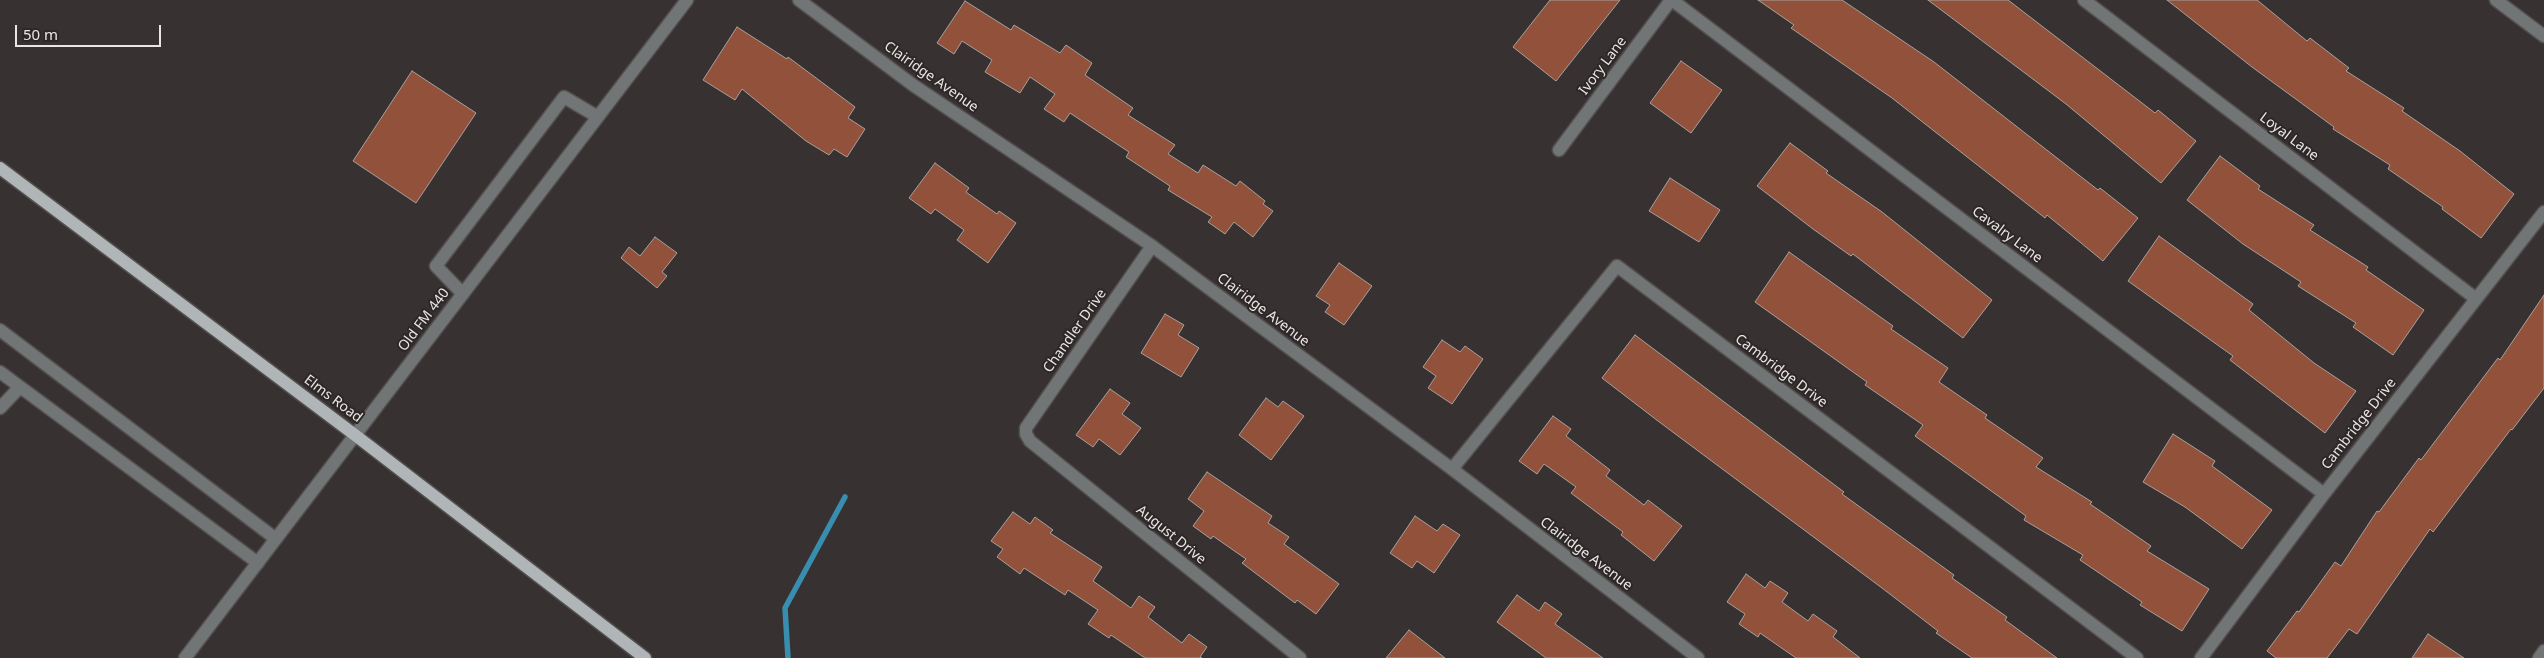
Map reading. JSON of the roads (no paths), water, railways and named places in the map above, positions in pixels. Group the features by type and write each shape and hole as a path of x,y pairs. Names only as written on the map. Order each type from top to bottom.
{"main road":[{"name":"Elms Road","path":"0,168 355,435 645,658"}],"street":[{"name":"Old FM 440","path":"185,658 687,0"},
{"name":"Clairidge Avenue","path":"799,0 913,85 1152,246 1452,469 1698,658"},
{"name":"Ivory Lane","path":"1559,150 1671,0"},
{"name":"Cavalry Lane","path":"1671,0 2324,494"},
{"name":"Loyal Lane","path":"2084,0 2475,298"},
{"path":"2496,0 2544,36"},
{"path":"463,294 436,266 564,97 598,117"},
{"name":"Cambridge Drive","path":"2201,658 2324,494 2475,298 2544,212"},
{"name":"Chandler Drive","path":"1026,434 1026,428 1152,246"},
{"name":"Cambridge Drive","path":"1452,469 1617,266 2137,658"},
{"path":"0,330 276,539"},
{"path":"0,372 258,563"},
{"path":"0,408 20,387"},
{"name":"August Drive","path":"1026,434 1030,441 1300,658"},
{"path":"2539,658 2544,651"}],"waterway":[{"path":"788,658 785,608 845,497"}]}
